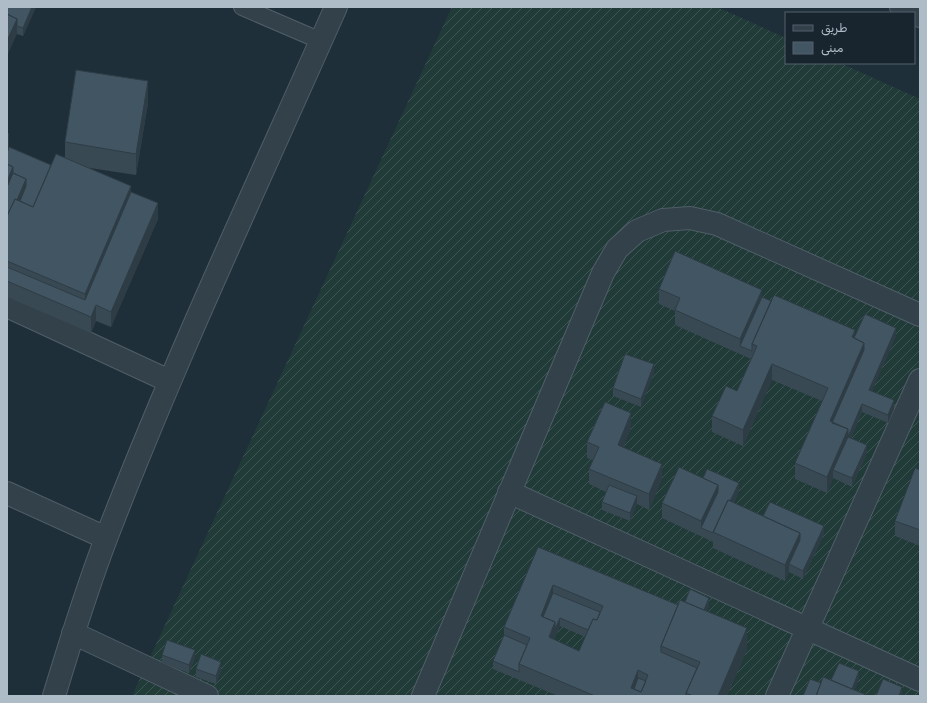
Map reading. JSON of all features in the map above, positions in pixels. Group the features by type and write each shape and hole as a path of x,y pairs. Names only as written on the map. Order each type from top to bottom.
{"street":[{"path":"54,696 73,633 106,538 169,381 336,7"},
{"path":"901,7 912,12"},
{"path":"423,696 603,273 617,249 637,231 662,220 690,218 716,224 920,315"},
{"path":"7,306 169,381"},
{"path":"776,696 920,380"},
{"path":"509,492 920,680"},
{"path":"7,493 106,538"},
{"path":"73,633 207,696"}],"lane":[{"path":"242,7 321,41"}],"green space":[{"path":"452,7 717,7 785,38 785,64 842,64 920,99 920,696 132,696"}],"building":[{"path":"7,7 32,7 23,28 17,26 17,19 7,14"},
{"path":"7,14 17,19 7,41"},
{"path":"76,70 148,81 136,154 65,142"},
{"path":"9,147 51,165 33,207 20,201 26,186 26,179 13,173 13,167 7,164 7,153"},
{"path":"56,154 131,186 85,294 7,261 7,216 15,199 33,207"},
{"path":"7,164 13,167 8,179 7,179"},
{"path":"13,173 26,179 17,200 15,199 7,216 7,185"},
{"path":"131,192 158,203 111,312 96,305 91,317 7,281 7,267 85,300"},
{"path":"675,251 762,290 740,339 675,310 680,298 659,289"},
{"path":"774,295 855,330 852,337 864,343 830,421 848,429 827,477 795,463 828,388 772,364 743,430 712,416 726,386 737,391 757,346 752,344"},
{"path":"762,297 771,301 752,344 752,351 740,346"},
{"path":"865,314 896,328 869,390 894,400 888,415 862,404 848,437 848,429 832,423 864,350 864,343 854,338"},
{"path":"625,354 654,364 641,399 613,388"},
{"path":"605,402 631,413 618,445 662,464 649,494 589,469 599,447 587,442"},
{"path":"848,437 867,445 852,478 833,470"},
{"path":"679,467 718,485 701,521 662,503"},
{"path":"915,468 920,470 920,530 895,521"},
{"path":"707,469 739,483 730,501 728,500 713,533 701,528 718,492 718,485 703,478"},
{"path":"609,485 637,496 630,513 602,502"},
{"path":"728,500 800,533 785,565 713,532"},
{"path":"770,502 824,526 803,571 789,564 800,540 800,533 763,516"},
{"path":"538,547 678,605 661,646 661,652 697,668 686,696 595,696 519,664 530,638 504,627","holes":["553,585 603,606 597,620 593,619 579,651 549,637 555,622 541,616","638,670 648,675 641,692 631,688"]},
{"path":"690,589 709,598 704,610 685,602"},
{"path":"553,593 600,612 597,620 593,619 588,630 560,618 555,629 555,622 543,617"},
{"path":"680,600 747,628 718,696 693,696 686,693 700,662 661,646"},
{"path":"504,635 527,645 519,664 519,672 493,661"},
{"path":"167,640 195,650 189,665 162,655"},
{"path":"201,654 221,662 216,676 196,669"},
{"path":"839,663 859,671 852,689 831,680"},
{"path":"823,677 869,696 816,696"},
{"path":"638,678 646,681 641,692 634,689"},
{"path":"810,679 821,683 816,696 803,696"},
{"path":"883,679 902,687 899,696 876,696"}]}
